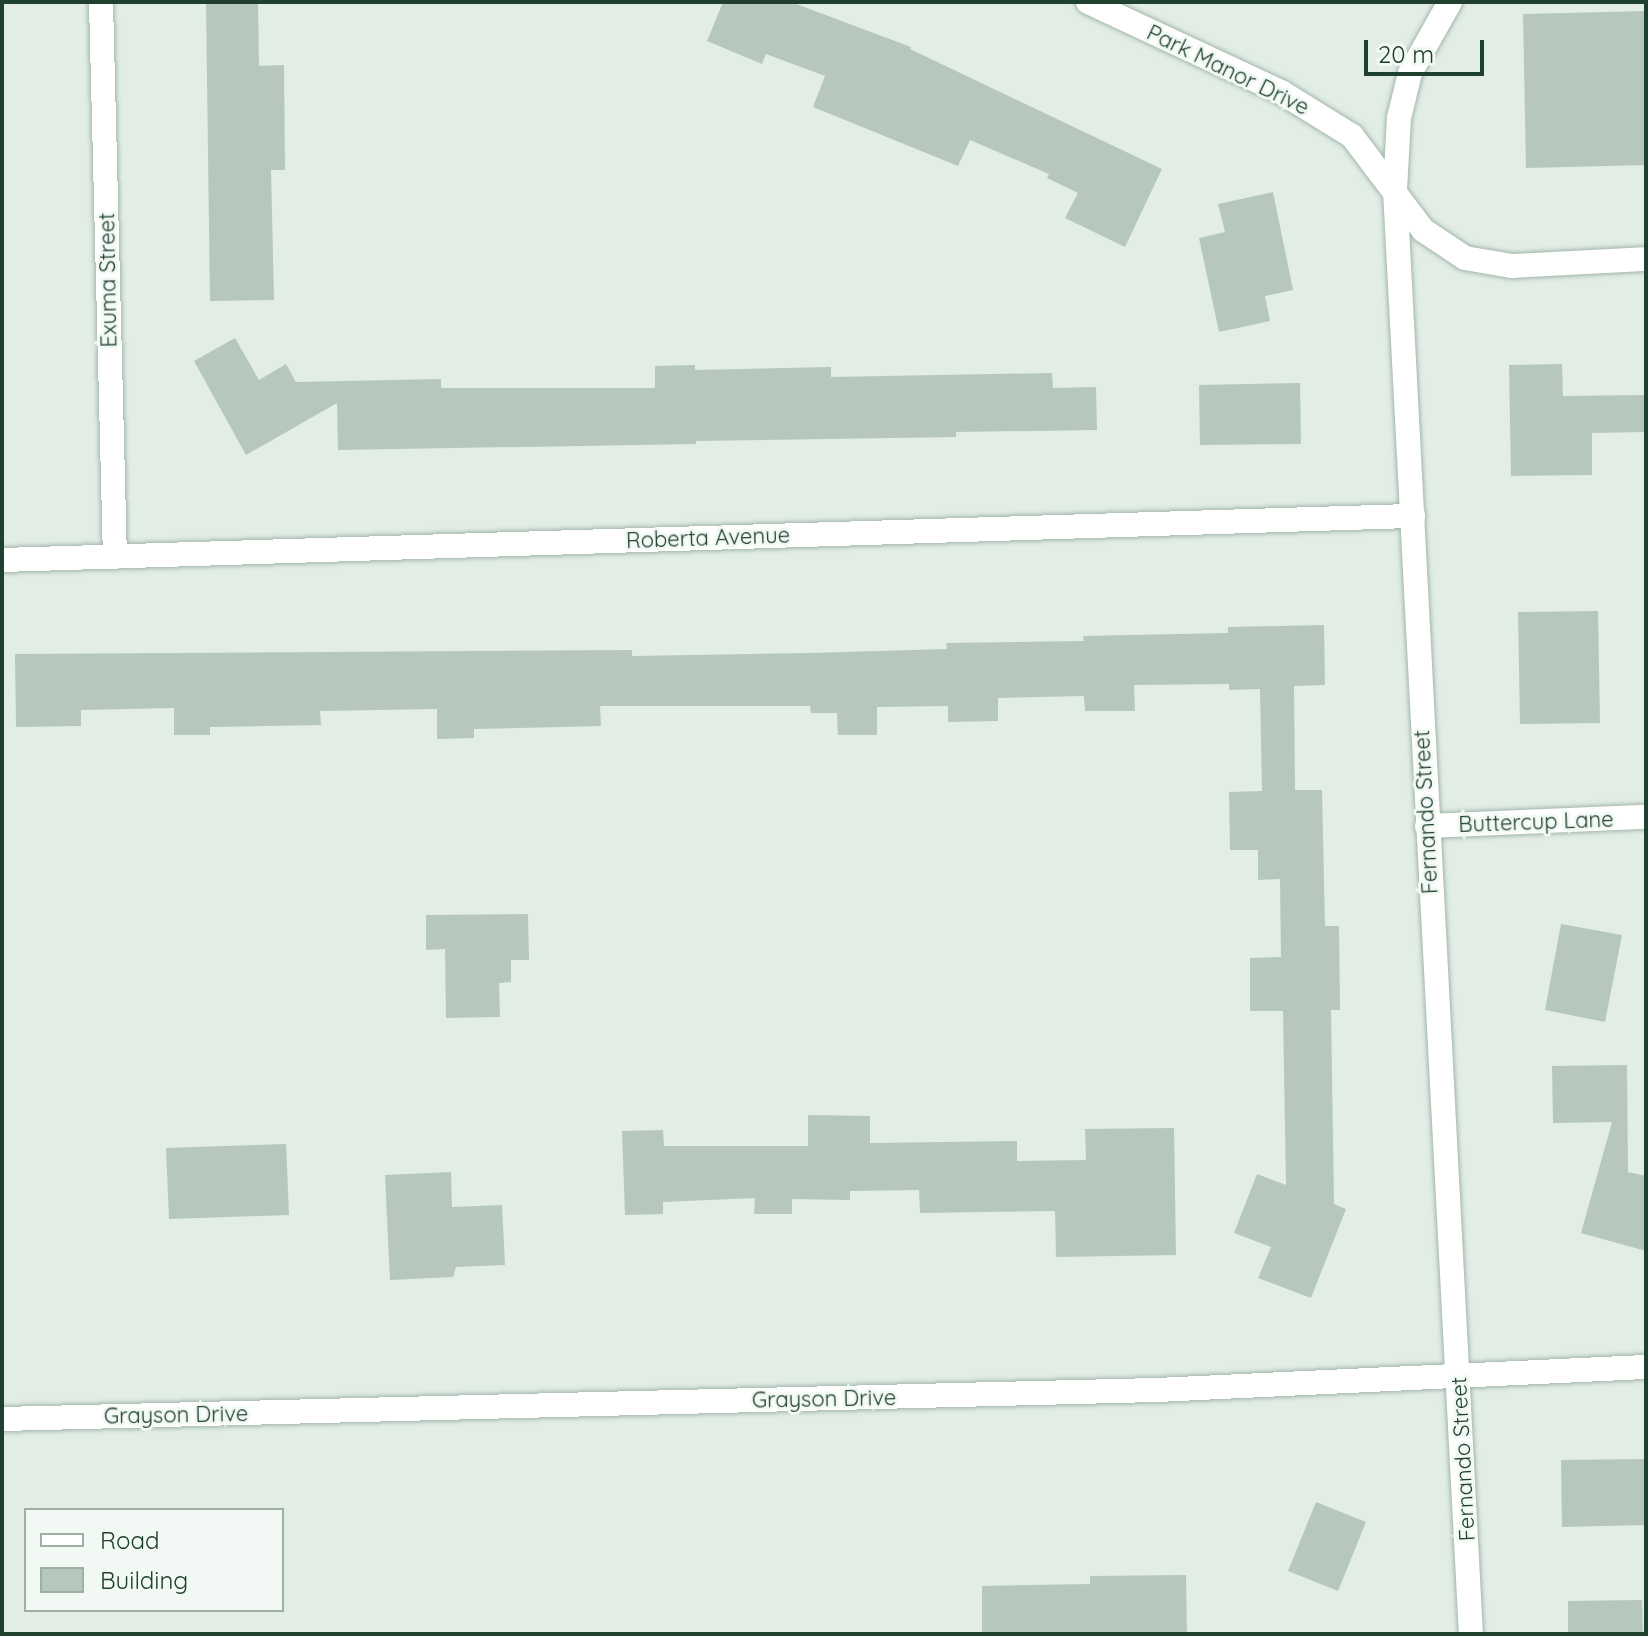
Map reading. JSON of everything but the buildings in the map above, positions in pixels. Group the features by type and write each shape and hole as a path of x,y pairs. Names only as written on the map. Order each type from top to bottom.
{"street":[{"name":"Exuma Street","path":"101,2 115,557"},
{"name":"Park Manor Drive","path":"1088,2 1281,92 1352,136 1423,230 1465,258 1512,266 1646,259"},
{"name":"Fernando Street","path":"1450,2 1410,73 1399,118 1395,190 1471,1634"},
{"name":"Roberta Avenue","path":"2,560 1413,516"},
{"name":"Buttercup Lane","path":"1427,826 1646,817"},
{"name":"Grayson Drive","path":"2,1419 1157,1390 1646,1367"}]}
